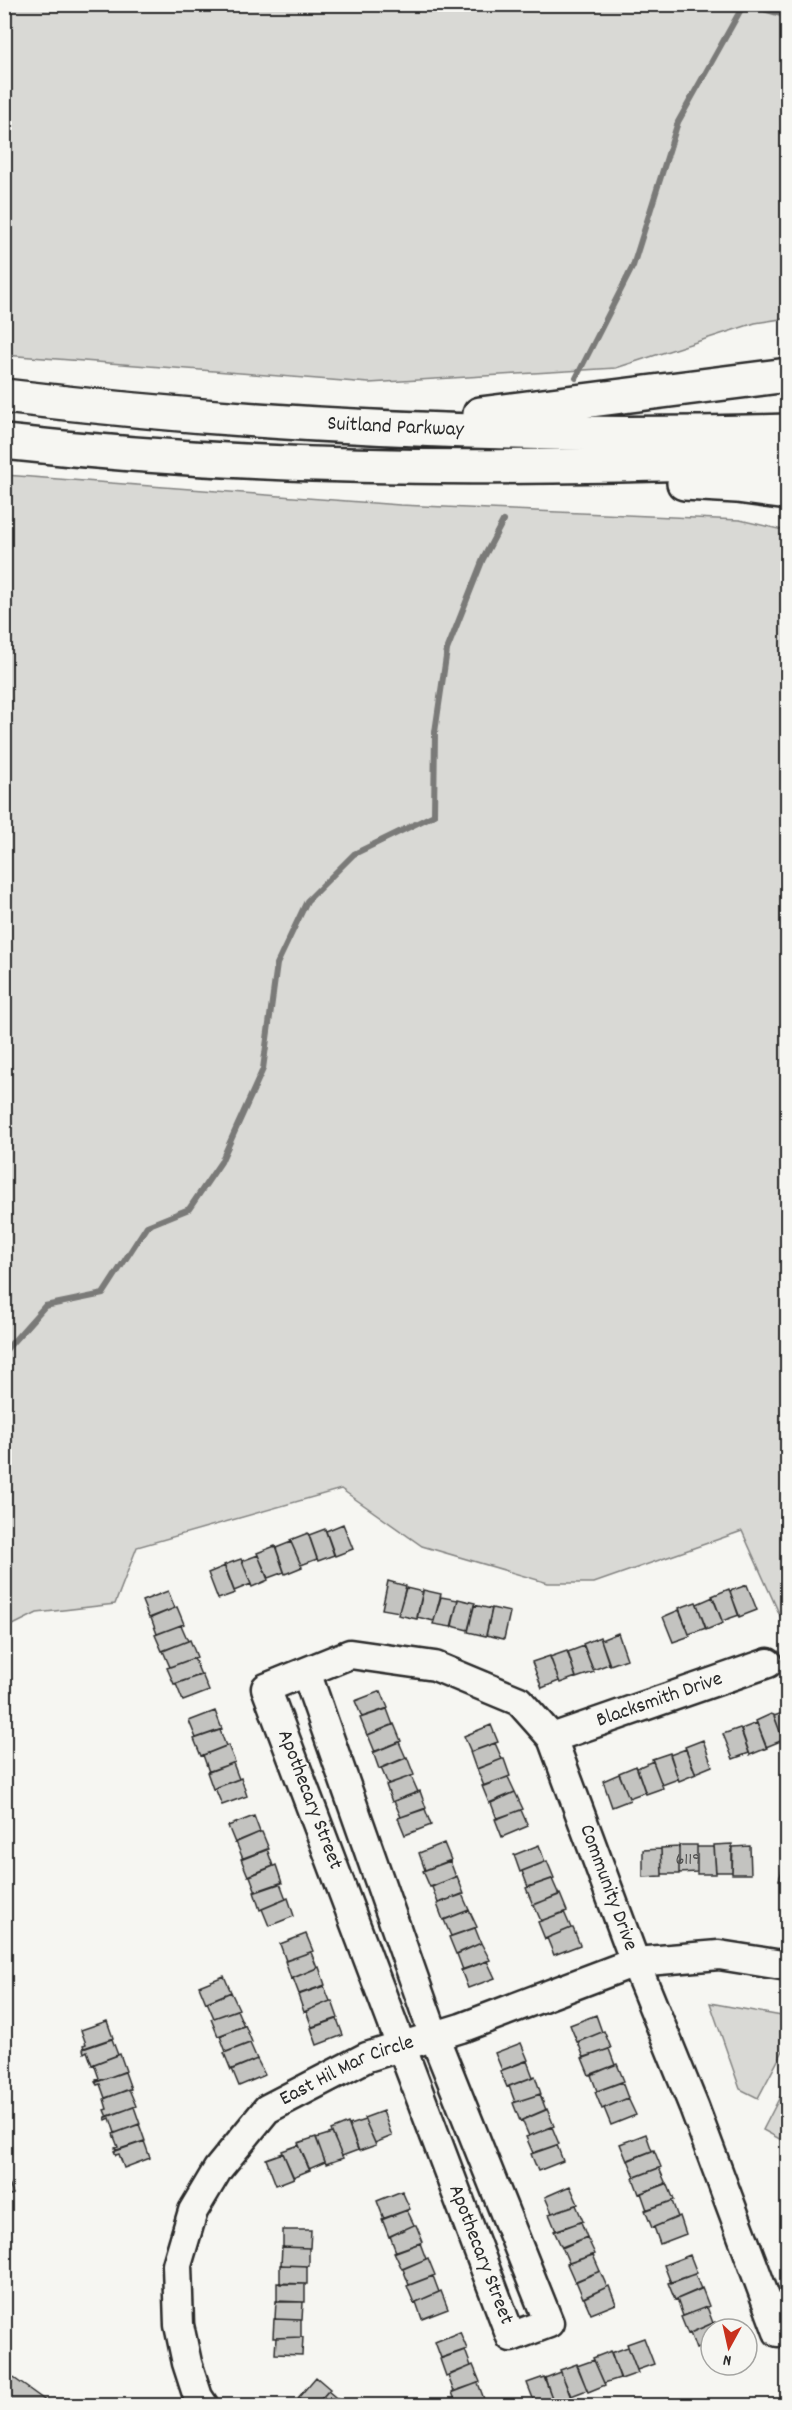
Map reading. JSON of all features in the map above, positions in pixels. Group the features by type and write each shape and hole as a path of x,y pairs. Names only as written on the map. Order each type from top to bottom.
{"highway":[{"path":"268,421 383,412 482,414 788,375"},
{"name":"Suitland Parkway","path":"4,396 268,421 488,432 647,434 788,431"},
{"name":"Suitland Parkway","path":"4,442 231,460 449,467 616,466 788,459"},
{"path":"449,467 559,483 688,483 737,486 788,493"}],"street":[{"name":"Community Drive","path":"266,1688 350,1654 435,1666 519,1701 552,1738 634,1962 694,2107 778,2332"},
{"name":"Blacksmith Drive","path":"552,1738 768,1663"},
{"name":"Apothecary Street","path":"266,1688 511,2337 549,2323 434,2036 306,1672"},
{"name":"East Hil Mar Circle","path":"204,2406 198,2397 187,2363 179,2325 177,2265 193,2211 218,2169 267,2109 367,2057 481,2021 634,1962 719,1955 788,1966"}],"shaded area":[{"path":"4,5 787,5 787,318 755,323 616,368 369,383 5,355"},
{"path":"5,475 400,505 740,520 787,531 787,1631 742,1531 594,1583 548,1583 422,1546 341,1489 137,1547 115,1604 37,1613 5,1629"},
{"path":"710,2003 787,2017 787,2043 758,2098 740,2089"},
{"path":"787,2083 787,2143 763,2130"}],"building":[{"path":"343,1524 353,1549 335,1556 326,1531"},
{"path":"325,1529 334,1555 318,1561 309,1535"},
{"path":"308,1533 317,1559 301,1565 290,1540"},
{"path":"291,1542 302,1567 285,1574 276,1548"},
{"path":"275,1546 284,1572 268,1578 257,1553"},
{"path":"258,1555 268,1580 252,1587 242,1561"},
{"path":"241,1559 251,1584 234,1591 224,1565"},
{"path":"225,1566 235,1593 218,1599 208,1573"},
{"path":"388,1581 406,1586 399,1612 382,1609"},
{"path":"747,1585 757,1610 739,1617 730,1591"},
{"path":"406,1588 423,1592 417,1619 398,1615"},
{"path":"729,1589 739,1615 722,1621 712,1596"},
{"path":"423,1590 441,1594 434,1621 417,1617"},
{"path":"168,1591 175,1608 149,1618 142,1601"},
{"path":"441,1597 458,1600 451,1627 433,1624"},
{"path":"713,1597 723,1623 706,1630 697,1604"},
{"path":"458,1599 475,1603 468,1630 452,1626"},
{"path":"696,1602 706,1628 689,1634 679,1608"},
{"path":"474,1605 492,1609 486,1636 468,1632"},
{"path":"177,1607 184,1624 157,1634 151,1618"},
{"path":"492,1608 510,1612 504,1639 486,1635"},
{"path":"679,1610 690,1636 673,1642 663,1617"},
{"path":"181,1625 188,1641 162,1651 155,1635"},
{"path":"618,1633 627,1659 610,1665 601,1640"},
{"path":"600,1637 609,1664 593,1670 583,1644"},
{"path":"190,1640 197,1657 170,1667 163,1651"},
{"path":"584,1646 594,1672 576,1678 568,1652"},
{"path":"567,1651 576,1677 560,1683 550,1657"},
{"path":"550,1656 559,1681 542,1688 532,1662"},
{"path":"194,1658 201,1675 174,1684 167,1668"},
{"path":"202,1674 209,1691 183,1701 176,1684"},
{"path":"381,1691 388,1708 362,1717 355,1701"},
{"path":"387,1709 393,1725 367,1735 360,1718"},
{"path":"215,1711 222,1729 196,1738 189,1721"},
{"path":"788,1711 788,1741 784,1742 774,1716"},
{"path":"771,1714 774,1715 783,1740 766,1747 756,1721"},
{"path":"757,1723 767,1748 750,1755 741,1729"},
{"path":"394,1724 401,1741 375,1752 368,1735"},
{"path":"491,1725 498,1742 471,1752 464,1736"},
{"path":"740,1728 749,1753 733,1759 723,1734"},
{"path":"220,1730 226,1746 201,1756 194,1739"},
{"path":"703,1740 712,1766 695,1773 685,1747"},
{"path":"399,1742 406,1758 379,1769 373,1752"},
{"path":"495,1743 502,1759 476,1769 470,1752"},
{"path":"228,1745 235,1762 209,1772 203,1755"},
{"path":"686,1749 696,1774 679,1781 670,1755"},
{"path":"670,1753 678,1779 662,1785 652,1759"},
{"path":"407,1757 414,1775 388,1784 381,1768"},
{"path":"504,1759 510,1776 484,1786 477,1769"},
{"path":"653,1761 663,1788 646,1794 637,1768"},
{"path":"233,1763 239,1779 213,1789 207,1772"},
{"path":"636,1766 645,1792 629,1798 619,1773"},
{"path":"619,1774 630,1800 612,1807 603,1781"},
{"path":"411,1776 418,1792 392,1802 386,1785"},
{"path":"508,1777 515,1792 489,1803 482,1786"},
{"path":"241,1778 247,1796 222,1805 215,1788"},
{"path":"420,1791 426,1808 401,1817 394,1801"},
{"path":"515,1792 523,1809 497,1819 491,1803"},
{"path":"425,1809 431,1825 405,1835 398,1818"},
{"path":"521,1810 528,1826 502,1837 495,1819"},
{"path":"254,1816 260,1832 235,1843 228,1826"},
{"path":"260,1832 269,1849 243,1859 236,1842"},
{"path":"444,1843 451,1860 425,1870 419,1853"},
{"path":"732,1844 732,1872 716,1872 714,1845"},
{"path":"539,1845 545,1862 520,1872 514,1855"},
{"path":"679,1845 697,1845 697,1872 679,1873"},
{"path":"750,1846 751,1874 732,1874 733,1847"},
{"path":"679,1847 679,1874 662,1874 661,1848"},
{"path":"697,1847 714,1847 716,1874 697,1874"},
{"path":"267,1849 273,1866 248,1876 241,1859"},
{"path":"661,1849 662,1876 643,1877 643,1850"},
{"path":"788,1855 788,1883 779,1880"},
{"path":"450,1861 456,1877 430,1887 423,1871"},
{"path":"547,1861 554,1878 528,1887 522,1871"},
{"path":"276,1865 282,1883 256,1892 250,1876"},
{"path":"457,1876 464,1894 438,1903 432,1887"},
{"path":"552,1879 559,1895 533,1905 526,1888"},
{"path":"280,1883 286,1899 260,1910 254,1892"},
{"path":"462,1894 469,1910 443,1920 437,1904"},
{"path":"560,1894 567,1911 541,1921 534,1905"},
{"path":"288,1898 294,1916 269,1926 262,1909"},
{"path":"469,1910 477,1927 451,1936 444,1920"},
{"path":"564,1912 571,1928 545,1939 538,1922"},
{"path":"475,1928 481,1943 456,1954 449,1937"},
{"path":"571,1928 580,1945 554,1955 547,1938"},
{"path":"306,1934 313,1951 286,1961 280,1944"},
{"path":"481,1943 490,1960 463,1970 457,1954"},
{"path":"311,1952 317,1968 291,1979 285,1961"},
{"path":"487,1961 495,1978 468,1988 461,1970"},
{"path":"319,1967 325,1985 299,1994 293,1978"},
{"path":"224,1976 231,1992 206,2003 199,1986"},
{"path":"324,1986 330,2001 304,2012 298,1995"},
{"path":"231,1992 239,2009 214,2018 207,2002"},
{"path":"332,2001 338,2018 312,2027 306,2011"},
{"path":"237,2010 244,2026 218,2036 211,2019"},
{"path":"596,2015 602,2032 577,2042 570,2025"},
{"path":"337,2019 343,2035 317,2045 311,2028"},
{"path":"107,2021 113,2038 84,2048 83,2045 86,2044 81,2030"},
{"path":"245,2025 252,2042 226,2052 220,2036"},
{"path":"604,2031 611,2048 584,2058 578,2042"},
{"path":"112,2039 118,2055 92,2065 87,2051 84,2053 83,2049"},
{"path":"250,2043 257,2059 231,2070 224,2053"},
{"path":"521,2043 528,2060 502,2070 495,2053"},
{"path":"609,2049 615,2065 589,2075 582,2058"},
{"path":"120,2054 126,2071 97,2082 96,2079 99,2078 94,2064"},
{"path":"257,2059 265,2075 239,2086 232,2069"},
{"path":"527,2061 533,2077 507,2087 500,2071"},
{"path":"617,2064 624,2081 597,2091 591,2075"},
{"path":"125,2072 131,2089 105,2098 100,2084 97,2085 95,2082"},
{"path":"535,2076 541,2094 515,2102 509,2086"},
{"path":"622,2082 628,2098 602,2109 595,2092"},
{"path":"129,2089 136,2106 107,2117 104,2110 107,2109 104,2099"},
{"path":"540,2094 546,2110 520,2121 513,2103"},
{"path":"628,2098 636,2115 611,2125 604,2108"},
{"path":"134,2107 140,2124 115,2133 110,2118 106,2120 105,2117"},
{"path":"547,2109 554,2126 529,2136 522,2120"},
{"path":"383,2111 392,2136 375,2143 364,2118"},
{"path":"365,2120 376,2145 359,2151 349,2125"},
{"path":"348,2123 358,2150 342,2156 331,2130"},
{"path":"139,2124 145,2141 116,2151 115,2148 118,2147 113,2134"},
{"path":"552,2127 559,2144 533,2153 526,2137"},
{"path":"332,2133 343,2158 326,2164 316,2138"},
{"path":"646,2134 652,2151 627,2161 620,2144"},
{"path":"316,2137 325,2162 309,2169 298,2143"},
{"path":"144,2141 150,2158 124,2168 119,2154 116,2155 114,2151"},
{"path":"299,2145 310,2170 293,2177 282,2151"},
{"path":"557,2145 563,2161 538,2171 531,2154"},
{"path":"654,2150 661,2167 635,2177 628,2160"},
{"path":"283,2153 294,2178 276,2185 266,2159"},
{"path":"659,2168 666,2184 639,2194 633,2178"},
{"path":"4,2171 13,2194 4,2197"},
{"path":"667,2183 674,2200 647,2210 641,2193"},
{"path":"570,2186 578,2204 552,2213 545,2197"},
{"path":"402,2191 410,2209 384,2219 377,2201"},
{"path":"672,2201 678,2217 652,2228 645,2210"},
{"path":"576,2205 583,2221 556,2231 549,2214"},
{"path":"407,2210 414,2225 389,2237 382,2219"},
{"path":"680,2216 686,2234 660,2244 654,2227"},
{"path":"581,2222 587,2237 562,2248 554,2231"},
{"path":"414,2225 423,2242 396,2252 390,2236"},
{"path":"283,2230 311,2230 310,2248 283,2247"},
{"path":"587,2237 595,2254 569,2263 562,2247"},
{"path":"420,2243 426,2259 402,2269 394,2252"},
{"path":"282,2247 309,2248 309,2266 281,2265"},
{"path":"593,2255 600,2271 575,2282 567,2264"},
{"path":"690,2255 697,2273 671,2283 664,2265"},
{"path":"428,2258 435,2275 409,2285 403,2269"},
{"path":"280,2265 307,2266 307,2284 280,2284"},
{"path":"600,2271 607,2287 583,2298 576,2281"},
{"path":"695,2274 701,2289 675,2300 668,2283"},
{"path":"433,2276 439,2292 414,2303 407,2286"},
{"path":"277,2283 305,2284 305,2302 277,2302"},
{"path":"609,2286 616,2304 591,2314 584,2298"},
{"path":"702,2288 709,2306 683,2316 677,2299"},
{"path":"441,2291 448,2309 422,2319 416,2302"},
{"path":"276,2301 303,2302 302,2320 275,2319"},
{"path":"707,2307 711,2317 699,2317 699,2329 688,2334 681,2317"},
{"path":"274,2319 301,2320 301,2337 273,2338"},
{"path":"699,2329 699,2348 696,2349 690,2333"},
{"path":"460,2332 467,2349 441,2358 435,2342"},
{"path":"303,2337 302,2355 275,2354 276,2338"},
{"path":"644,2338 654,2364 637,2370 627,2344"},
{"path":"628,2347 638,2373 621,2379 611,2353"},
{"path":"465,2350 471,2366 446,2376 440,2359"},
{"path":"611,2351 620,2378 604,2383 593,2358"},
{"path":"594,2360 605,2385 588,2392 577,2366"},
{"path":"577,2364 587,2390 571,2396 560,2370"},
{"path":"473,2365 480,2382 454,2392 448,2376"},
{"path":"561,2372 571,2398 554,2404 545,2378"},
{"path":"11,2376 52,2406 4,2406 4,2386"},
{"path":"316,2377 330,2389 315,2406 307,2406 298,2398"},
{"path":"544,2377 554,2403 536,2406 527,2383"},
{"path":"478,2383 484,2399 468,2406 457,2406 452,2392"},
{"path":"328,2391 341,2402 339,2406 315,2406"}],"waterway":[{"path":"576,378 633,266 678,122 744,4"},
{"path":"746,4 788,16"},
{"path":"4,1352 45,1306 103,1294 147,1226 189,1209 221,1162 263,1069 277,964 307,901 354,854 434,815 435,732 447,650 483,559 503,521"}]}
